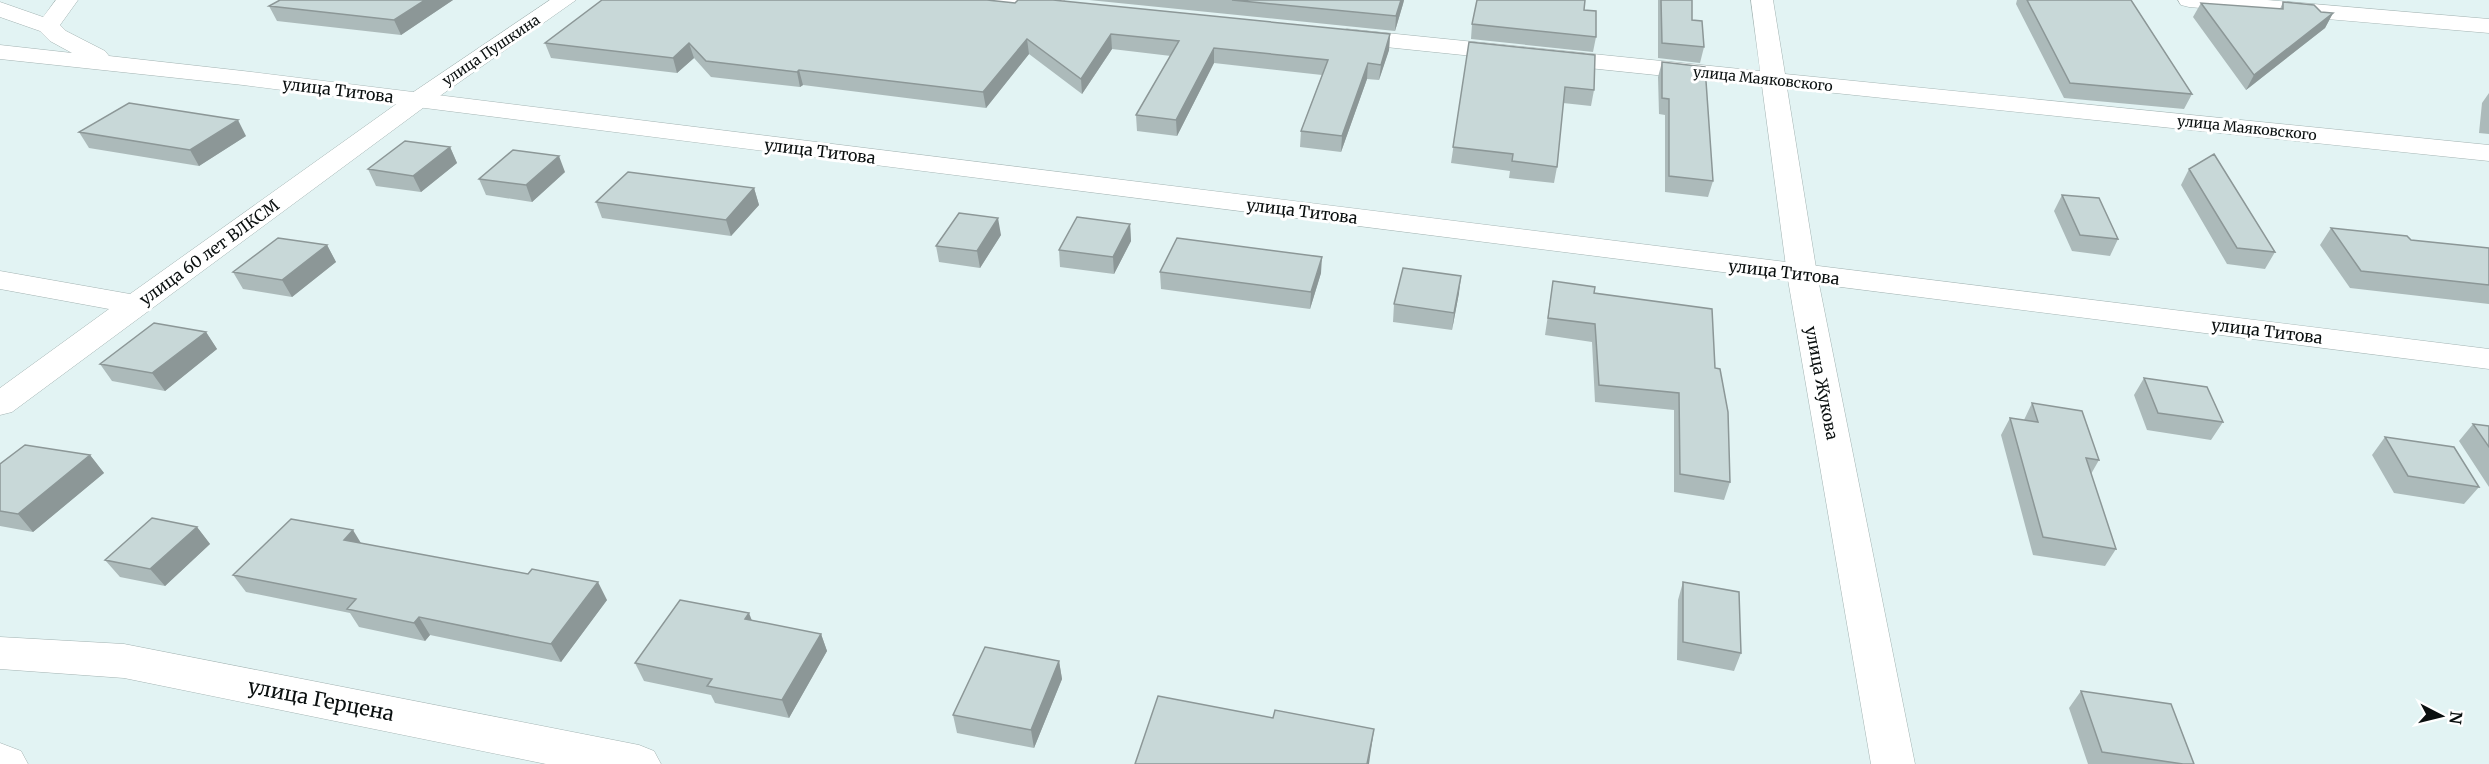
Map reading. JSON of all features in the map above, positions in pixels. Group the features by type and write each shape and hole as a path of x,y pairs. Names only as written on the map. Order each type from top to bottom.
{"street":[{"path":"48,26 67,0"},
{"name":"улица Пушкина","path":"418,100 565,0"},
{"path":"1002,0 1085,9"},
{"name":"улица Жукова","path":"1762,0 1802,274 1893,764"},
{"path":"2189,0 2489,26"},
{"path":"2325,0 2343,14"},
{"path":"7,4 48,26 58,36 115,65"},
{"name":"улица Маяковского","path":"1323,33 2489,153"},
{"name":"улица Титова","path":"0,52 418,100 2489,358"},
{"name":"улица 60 лет ВЛКСМ","path":"0,404 418,100"},
{"path":"0,280 137,305"},
{"name":"улица Герцена","path":"0,653 124,661 639,764"},
{"path":"0,762 6,764"}],"building":[{"path":"280,0 425,0 394,20 269,6"},
{"path":"602,0 987,0 1015,3 1018,0 1053,0 1390,34 1381,65 1368,63 1342,136 1301,131 1328,60 1214,48 1176,120 1136,115 1179,41 1111,34 1081,79 1027,39 983,92 706,61 689,43 673,58 545,43"},
{"path":"1232,0 1401,0 1396,16"},
{"path":"1477,0 1585,0 1584,10 1596,11 1596,37 1472,24"},
{"path":"1661,0 1692,0 1692,20 1702,21 1704,47 1662,43"},
{"path":"2027,0 2131,0 2192,94 2070,83"},
{"path":"2283,2 2314,5 2321,12 2333,13 2254,75 2201,3 2283,9"},
{"path":"1469,42 1595,55 1594,90 1565,87 1557,167 1512,161 1513,154 1453,147"},
{"path":"1662,62 1705,67 1713,181 1669,176 1669,99 1662,98"},
{"path":"129,103 238,120 190,150 79,132"},
{"path":"405,141 450,147 413,176 368,169"},
{"path":"513,150 559,156 526,185 479,179"},
{"path":"2214,154 2275,252 2237,248 2189,169"},
{"path":"628,172 754,188 726,220 596,202"},
{"path":"2062,195 2099,198 2118,239 2080,235"},
{"path":"959,213 998,218 977,251 936,246"},
{"path":"1077,217 1130,224 1113,257 1059,250"},
{"path":"2331,228 2407,236 2411,240 2489,248 2489,285 2361,271"},
{"path":"278,238 327,245 282,280 233,272"},
{"path":"1177,238 1322,257 1311,292 1160,272"},
{"path":"1403,268 1461,276 1454,313 1394,304"},
{"path":"1553,281 1595,287 1594,293 1712,309 1715,368 1720,369 1728,412 1730,482 1680,474 1679,393 1599,385 1595,324 1548,318"},
{"path":"154,323 206,332 152,373 100,364"},
{"path":"2144,378 2207,387 2223,422 2158,413"},
{"path":"2032,403 2082,411 2099,460 2086,458 2116,549 2043,537 2010,418 2038,422"},
{"path":"2473,424 2489,426 2489,447"},
{"path":"2385,437 2454,447 2479,487 2408,476"},
{"path":"25,445 90,455 18,514 0,511 0,464"},
{"path":"152,518 197,527 150,569 105,560"},
{"path":"291,519 353,530 344,540 528,574 532,569 598,582 551,644 419,617 414,623 347,609 356,599 233,575"},
{"path":"1683,582 1739,592 1741,653 1683,642"},
{"path":"680,600 749,613 745,619 821,634 782,700 707,686 712,679 635,663"},
{"path":"985,647 1059,661 1031,730 953,715"},
{"path":"2081,691 2171,704 2194,764 2102,752"},
{"path":"1158,696 1273,718 1275,710 1374,729 1367,764 1135,764"}]}
